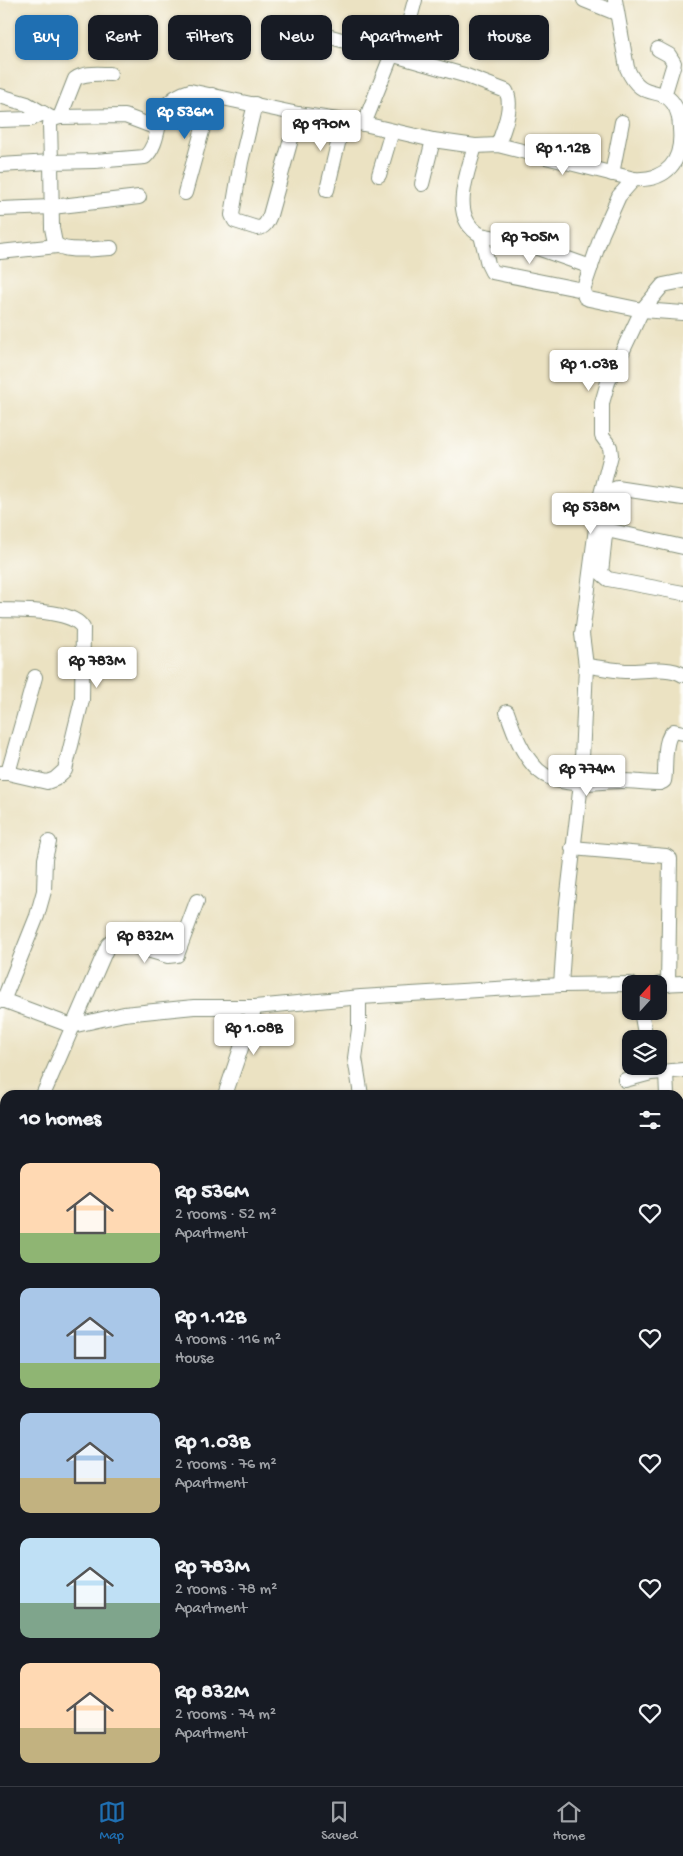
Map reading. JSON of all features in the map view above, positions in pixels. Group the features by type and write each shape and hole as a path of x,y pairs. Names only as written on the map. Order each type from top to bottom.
{"street":[{"path":"410,15 415,0"},
{"path":"0,165 141,158 148,155 157,128 169,102 180,94 190,91 298,114 364,124 432,140 475,146 498,145 634,179 646,180 664,173 669,169 682,149 678,113 670,99 641,89 630,76 616,6 584,0"},
{"path":"658,49 668,55 674,63 664,96"},
{"path":"364,124 394,60"},
{"path":"413,60 464,75 506,91 509,104 498,145"},
{"path":"58,246 54,240 52,207 50,124 52,116 75,79 88,75 110,74"},
{"path":"186,193 212,95"},
{"path":"0,96 27,104 52,116"},
{"path":"255,104 241,162 232,215 235,221 257,228 265,225 270,215 298,114"},
{"path":"0,120 52,116 125,116 157,128"},
{"path":"328,190 343,122"},
{"path":"612,174 622,122"},
{"path":"379,175 392,131"},
{"path":"422,184 432,140"},
{"path":"475,146 462,202 470,227 481,235 526,244 591,267"},
{"path":"634,179 619,196 583,290 585,297 642,310 683,313"},
{"path":"0,209 52,207 139,197"},
{"path":"481,235 488,264 492,272 583,290"},
{"path":"0,252 58,246 68,250 111,248"},
{"path":"683,281 663,285 642,310 608,382 602,403 602,436 610,447 611,455 600,498 601,573 608,578 683,593"},
{"path":"561,985 572,848 581,783 586,666 582,634 601,529 609,497 612,490 618,488 683,498"},
{"path":"601,529 683,547"},
{"path":"0,610 37,612 68,617 81,623 83,628 82,700 65,770 55,779 47,782 4,773 35,677"},
{"path":"586,666 624,671 664,670 683,675"},
{"path":"507,712 516,737 528,760 539,772 554,779 581,783 622,781 660,783 664,781 669,736 674,732 683,733"},
{"path":"49,842 45,859 44,891 37,916 2,1000 72,1026 124,1014 194,1007 255,1007 359,998 561,985 622,984"},
{"path":"572,848 666,856 670,859 664,975"},
{"path":"45,1090 108,945 113,940 168,956 177,955 198,901"},
{"path":"668,984 683,984"},
{"path":"359,998 359,1029 355,1058 360,1090"},
{"path":"227,1090 255,1007"},
{"path":"667,1072 683,1070"},
{"path":"625,1080 638,1075"},
{"path":"666,1075 667,1090"}]}
